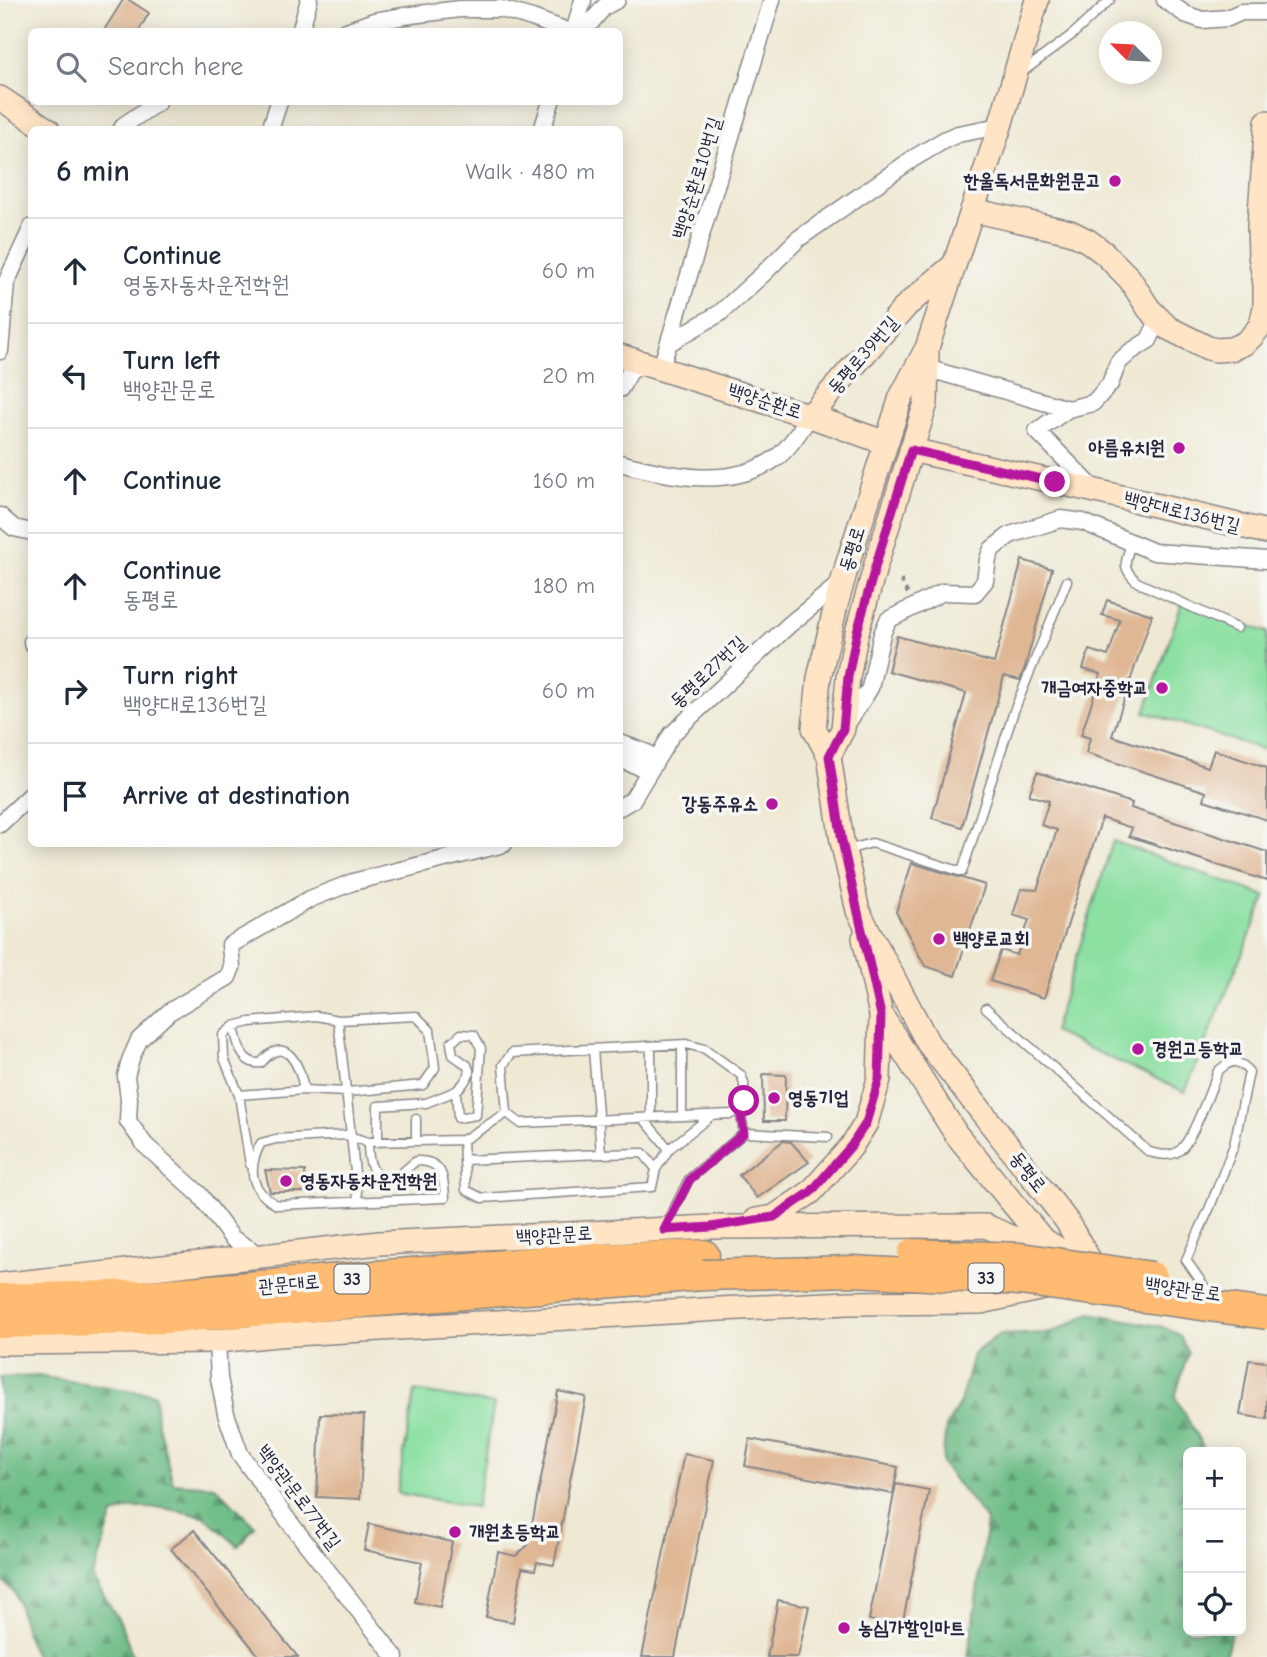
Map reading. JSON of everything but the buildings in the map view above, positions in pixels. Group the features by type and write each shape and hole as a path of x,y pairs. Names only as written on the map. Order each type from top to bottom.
{"highway":[{"name":"33","path":"706,1252 854,1252 1021,1258 1267,1293"},
{"name":"33","path":"706,1252 853,1271 1020,1280 1267,1314"},
{"name":"관문대로","path":"0,1299 153,1295 551,1261 706,1252"},
{"name":"관문대로","path":"0,1323 166,1318 706,1252"}],"main road":[{"name":"동평로","path":"1037,0 926,358 901,397 843,581 819,678 814,728 829,756 844,850 858,911 928,1044 1066,1220 1099,1276"},
{"path":"0,98 42,126"},
{"path":"972,210 1070,232 1088,241 1129,278 1149,309 1168,328 1208,348 1231,349 1245,343 1261,325 1265,307 1259,225 1267,122"},
{"name":"동평로39번길","path":"810,416 907,305 954,265"},
{"name":"백양순환로","path":"623,357 886,443"},
{"name":"동평로","path":"829,756 843,729 848,677 856,636 926,402 926,358"},
{"name":"백양대로136번길","path":"911,450 1267,532"},
{"path":"706,1252 774,1217 811,1192 851,1146 866,1123 879,1079 881,1015 858,911"},
{"name":"동평로","path":"881,1015 956,1134 1042,1238 1099,1276"},
{"name":"백양관문로","path":"0,1285 379,1243 664,1230 706,1252 986,1226 1099,1276 1267,1301"},
{"name":"백양관문로","path":"0,1343 217,1341 278,1335 720,1309 848,1303 981,1302 1099,1276"}],"street":[{"path":"301,28 309,0"},
{"path":"573,28 583,0"},
{"path":"586,28 604,7 617,0"},
{"name":"백양순환로10번길","path":"652,365 669,343 772,0"},
{"path":"1165,0 1185,14 1202,20 1228,18 1241,12 1267,12"},
{"path":"378,26 460,9 501,9 560,28"},
{"path":"123,126 154,105"},
{"path":"271,126 278,105"},
{"path":"543,126 550,105"},
{"path":"669,343 720,313 798,239 915,158 958,134 1000,126"},
{"path":"0,351 6,283 28,236"},
{"path":"926,358 1068,409 1093,403 1110,384 1118,363 1149,340 1159,319"},
{"path":"623,384 630,372 652,365"},
{"name":"백양대로136번길","path":"1068,409 1037,431 1096,491"},
{"name":"동평로39번길","path":"623,464 685,477 729,476 750,471 778,457 810,416"},
{"path":"0,516 14,528 28,530"},
{"path":"843,729 870,688 882,634 888,620 943,593 975,593 985,581 992,549 1010,535 1061,520 1083,522 1154,552 1267,560"},
{"name":"동평로27번길","path":"623,805 632,800 672,734 790,624 843,581"},
{"path":"623,744 647,753 650,770 623,761"},
{"path":"0,824 28,798"},
{"path":"261,1256 232,1238 199,1194 145,1145 128,1121 126,1076 139,1040 169,1012 228,977 232,967 230,945 310,899 353,882 492,847"},
{"name":"백양관문로77번길","path":"217,1341 219,1378 226,1414 240,1454 287,1519 396,1657"}],"lane":[{"path":"1014,79 1073,34 1110,0"},
{"path":"1131,542 1125,566 1127,573 1137,582 1237,628"},
{"path":"844,850 872,843 962,872 1014,711 1067,581"},
{"path":"986,1008 1149,1152 1163,1156 1179,1152 1189,1140 1218,1071 1235,1061 1249,1072 1234,1145 1186,1261 1209,1293"},
{"path":"239,1095 304,1090 346,1092 423,1085 435,1068 434,1048 430,1030 416,1016 338,1020 317,1016 250,1022 234,1026 223,1035 224,1058 239,1095 252,1171 257,1188 265,1199 277,1205 445,1198 444,1181 439,1168 428,1160 415,1160 396,1178 385,1178 376,1174 368,1156 368,1142"},
{"path":"338,1020 358,1202"},
{"path":"234,1026 237,1046 246,1058 255,1064 261,1063 268,1055 278,1050 287,1052 302,1074 304,1090"},
{"path":"378,1142 378,1106 426,1103 456,1091 463,1084 470,1073 467,1065 453,1055 451,1043 460,1034 474,1035 481,1048 476,1115 458,1118 456,1091"},
{"path":"682,1045 682,1116"},
{"path":"507,1114 503,1065 512,1053 682,1045 705,1049 741,1075 744,1101 740,1110 744,1133"},
{"path":"651,1046 647,1118 668,1149"},
{"path":"593,1049 601,1154"},
{"path":"507,1114 520,1123 731,1114 740,1110"},
{"path":"252,1171 255,1153 261,1143 275,1139 346,1135 368,1142 463,1140 507,1114"},
{"path":"463,1140 466,1190 482,1198 652,1187 656,1169 668,1149 712,1115"},
{"path":"416,1119 416,1141"},
{"path":"664,1230 690,1179 744,1133 828,1137"},
{"path":"464,1160 643,1153 656,1169"}],"green space":[{"path":"1182,603 1267,632 1267,751 1145,712"},
{"path":"1113,841 1266,896 1185,1092 1053,1032"},
{"path":"1090,1313 1164,1327 1180,1336 1188,1353 1175,1397 1203,1447 1183,1447 1183,1636 1230,1636 1226,1657 968,1657 987,1521 942,1464 946,1427 960,1403 973,1354 998,1335 1051,1333"},
{"path":"37,1376 155,1394 157,1421 173,1483 215,1486 255,1526 238,1546 204,1516 164,1508 131,1508 113,1515 92,1577 120,1622 133,1657 36,1657 15,1593 0,1578 0,1378"},
{"path":"415,1391 494,1404 476,1507 397,1493"}],"place":[{"name":"한울독서문화원문고","path":"1115,181"},
{"name":"아름유치원","path":"1179,448"},
{"name":"개금여자중학교","path":"1162,688"},
{"name":"강동주유소","path":"772,804"},
{"name":"백양로교회","path":"939,939"},
{"name":"경원고등학교","path":"1138,1049"},
{"name":"영동기업","path":"774,1098"},
{"name":"영동자동차운전학원","path":"286,1181"},
{"name":"개원초등학교","path":"455,1532"},
{"name":"농심가할인마트","path":"844,1628"}],"route":[{"path":"744,1101 740,1110 744,1133 690,1179 664,1230 711,1227 774,1217 811,1192 851,1146 866,1123 879,1079 881,1015 842,841 829,756 843,729 848,677 856,636 911,450 1055,482"}]}
